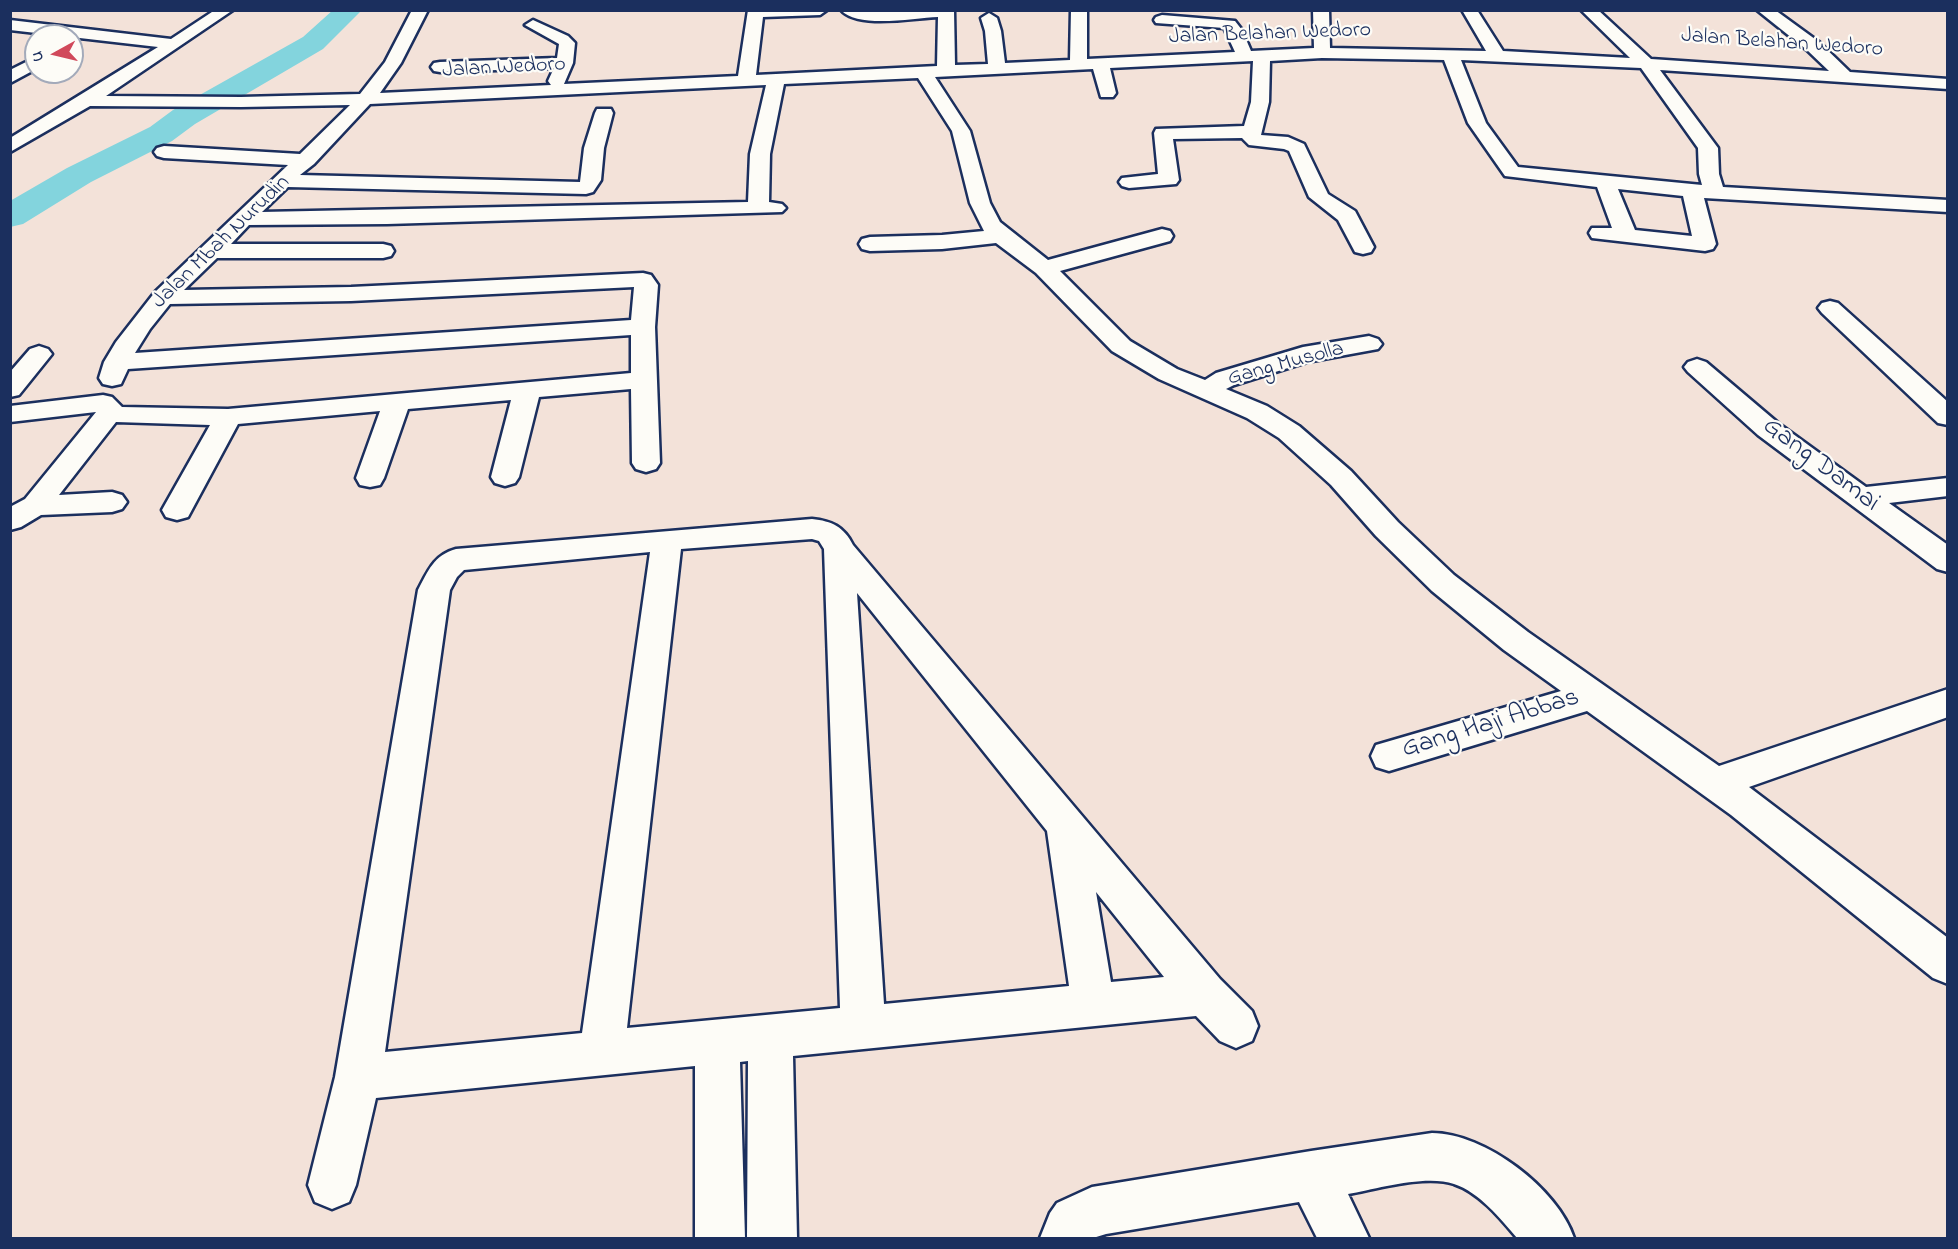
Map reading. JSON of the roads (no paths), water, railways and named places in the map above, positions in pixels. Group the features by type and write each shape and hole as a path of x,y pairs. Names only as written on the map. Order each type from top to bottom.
{"street":[{"path":"16,140 86,101 226,10"},
{"name":"Jalan Mbah Nurudin","path":"23,513 106,408 117,362 136,329 163,297 341,128 382,79 414,26 420,10"},
{"path":"700,66 746,73 756,12 820,10"},
{"path":"848,10 857,15 868,16 946,11 934,72 961,131 980,203 990,225 1044,268 1121,346 1168,374 1213,386 1289,432 1341,478 1387,529 1443,583 1516,641 1594,694 1715,783 1947,964"},
{"path":"1078,66 1079,10"},
{"path":"1321,10 1322,53"},
{"path":"1469,10 1497,55"},
{"path":"1588,10 1645,61 1708,148 1709,174 1715,193"},
{"path":"1746,10 1776,32 1811,70"},
{"path":"1764,10 1794,31 1841,73"},
{"path":"12,25 42,11"},
{"path":"1162,20 1213,16 1231,26 1254,57 1260,102 1251,137 1256,141 1288,143 1297,148 1319,197 1347,216 1363,247"},
{"path":"989,18 993,31 997,69"},
{"path":"533,26 567,43 565,63 554,91"},
{"path":"84,38 175,44"},
{"name":"Jalan Belahan Wedoro","path":"934,72 997,69 1029,73 1100,64 1322,53 1450,54 1675,62 1811,70 1945,84"},
{"path":"1450,54 1477,123 1512,172 1606,184 1715,193 1947,206"},
{"path":"440,67 565,63"},
{"path":"1100,64 1107,93"},
{"path":"10,78 24,69"},
{"name":"Jalan Wedoro","path":"86,101 240,102 365,99 554,91 746,73 776,80 934,72"},
{"path":"243,219 767,208 760,154 776,80"},
{"path":"284,181 586,188 591,180 594,148 604,113"},
{"path":"1130,182 1169,180 1163,133 1253,132"},
{"path":"164,152 307,160"},
{"path":"1606,184 1626,236"},
{"path":"1600,233 1705,244 1692,191"},
{"path":"870,244 942,242 1001,236"},
{"path":"1044,268 1162,236"},
{"path":"211,251 383,251"},
{"path":"163,297 351,294 638,279 645,281 643,327 646,463"},
{"path":"1830,308 1947,417"},
{"path":"117,362 643,327"},
{"name":"Gang Musolla","path":"1213,386 1303,355 1369,344"},
{"path":"10,389 39,354"},
{"name":"Gang Damai","path":"1697,366 1768,429 1947,561"},
{"path":"10,414 106,408 133,416 228,417 645,380"},
{"path":"505,477 527,391"},
{"path":"370,478 397,402"},
{"path":"177,510 228,417"},
{"path":"1861,497 1947,487"},
{"path":"23,513 112,502"},
{"path":"332,1185 358,1077 434,590 440,575 451,563 468,558 812,528 831,534 839,549 1205,994 1236,1026"},
{"path":"602,1052 667,540"},
{"path":"839,549 863,1027"},
{"name":"Gang Haji Abbas","path":"1389,756 1594,694"},
{"path":"1715,783 1947,703"},
{"path":"1065,823 1093,1005"},
{"path":"358,1077 1205,994"},
{"path":"770,1036 772,1239"},
{"path":"717,1041 720,1239"},
{"path":"1065,1239 1068,1228 1076,1219 1094,1212 1311,1175 1437,1157 1454,1159 1472,1166 1490,1178 1509,1195 1549,1239"},
{"path":"1311,1175 1344,1239"}],"waterway":[{"path":"10,216 79,175 161,134 184,117 313,43 349,10"}]}
